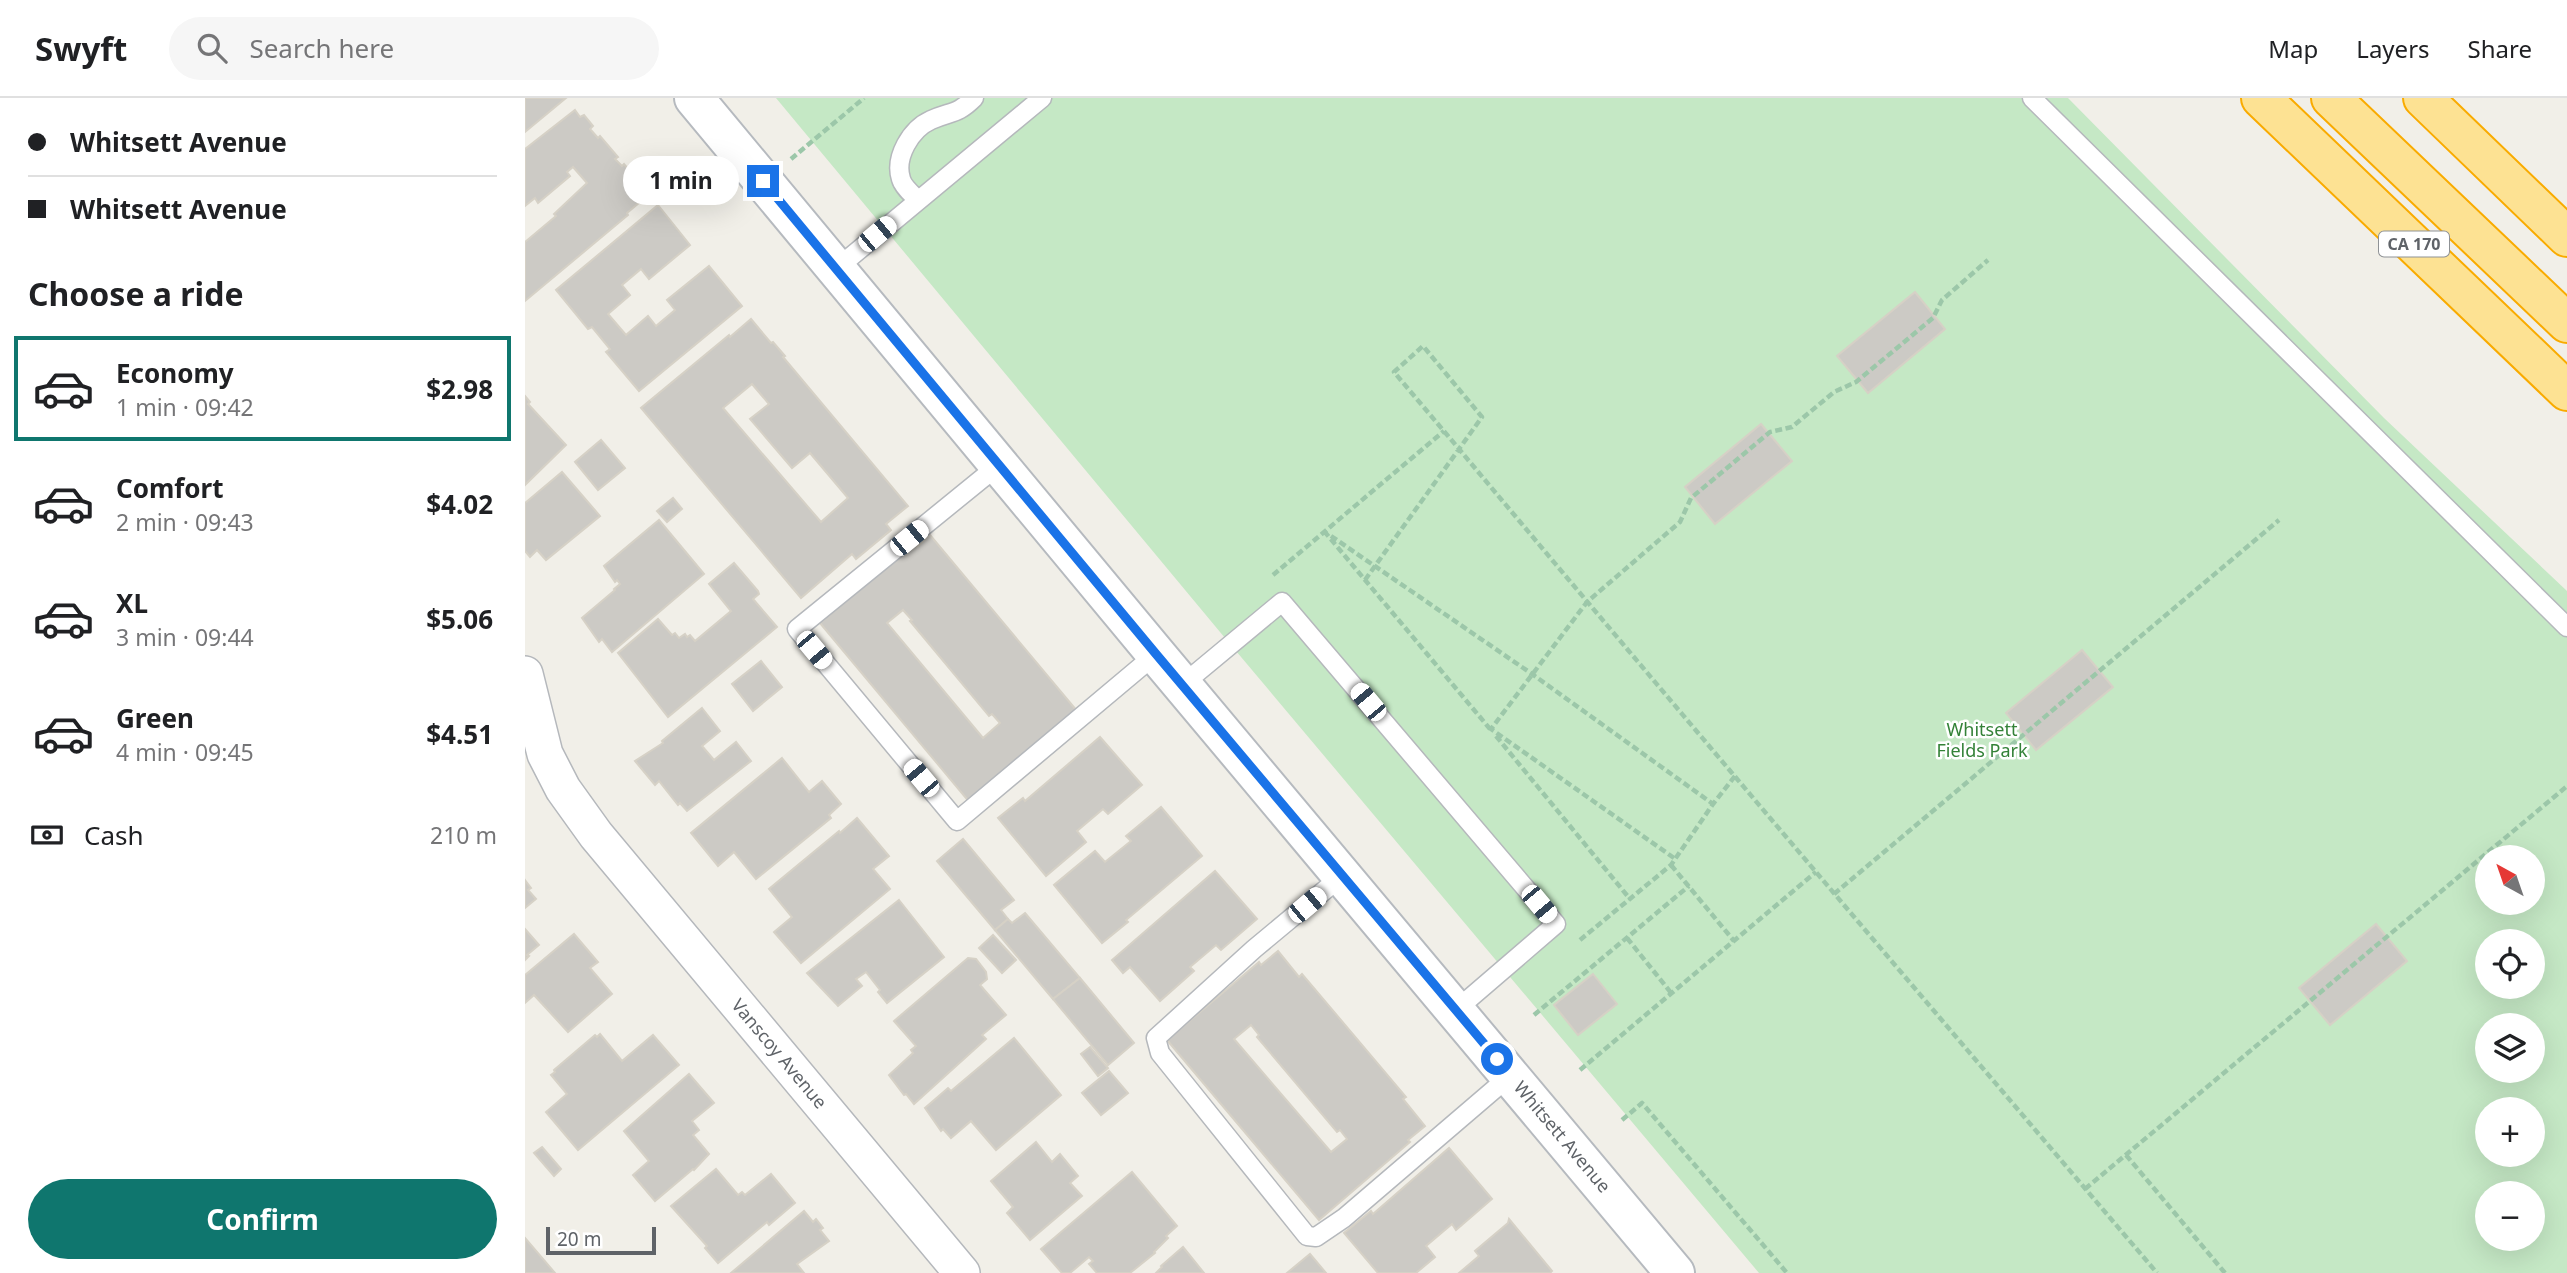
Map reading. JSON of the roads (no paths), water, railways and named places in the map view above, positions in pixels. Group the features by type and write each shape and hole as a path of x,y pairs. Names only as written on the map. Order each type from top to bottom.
{"highway":[{"name":"CA 170","path":"2261,98 2567,391"},
{"path":"2331,98 2567,323"},
{"path":"2367,98 2567,286"},
{"path":"2423,98 2567,237"},
{"path":"2463,98 2503,175"}],"main road":[{"name":"Whitsett Avenue","path":"694,98 1675,1273"}],"street":[{"name":"Vanscoy Avenue","path":"525,674 545,754 563,789 596,835 962,1273"}],"lane":[{"path":"918,200 901,181 900,166 905,141 929,121 961,111 974,98"},
{"path":"836,268 1042,98"},
{"path":"2032,98 2567,628"},
{"path":"1000,464 797,629 957,821 1156,654"},
{"path":"1182,685 1282,602 1556,924 1456,1010"},
{"path":"1343,875 1254,949 1156,1038 1160,1053 1307,1236 1316,1237 1344,1218 1511,1075"}],"park label":[{"name":"Whitsett Fields Park","path":"1982,740"}]}
